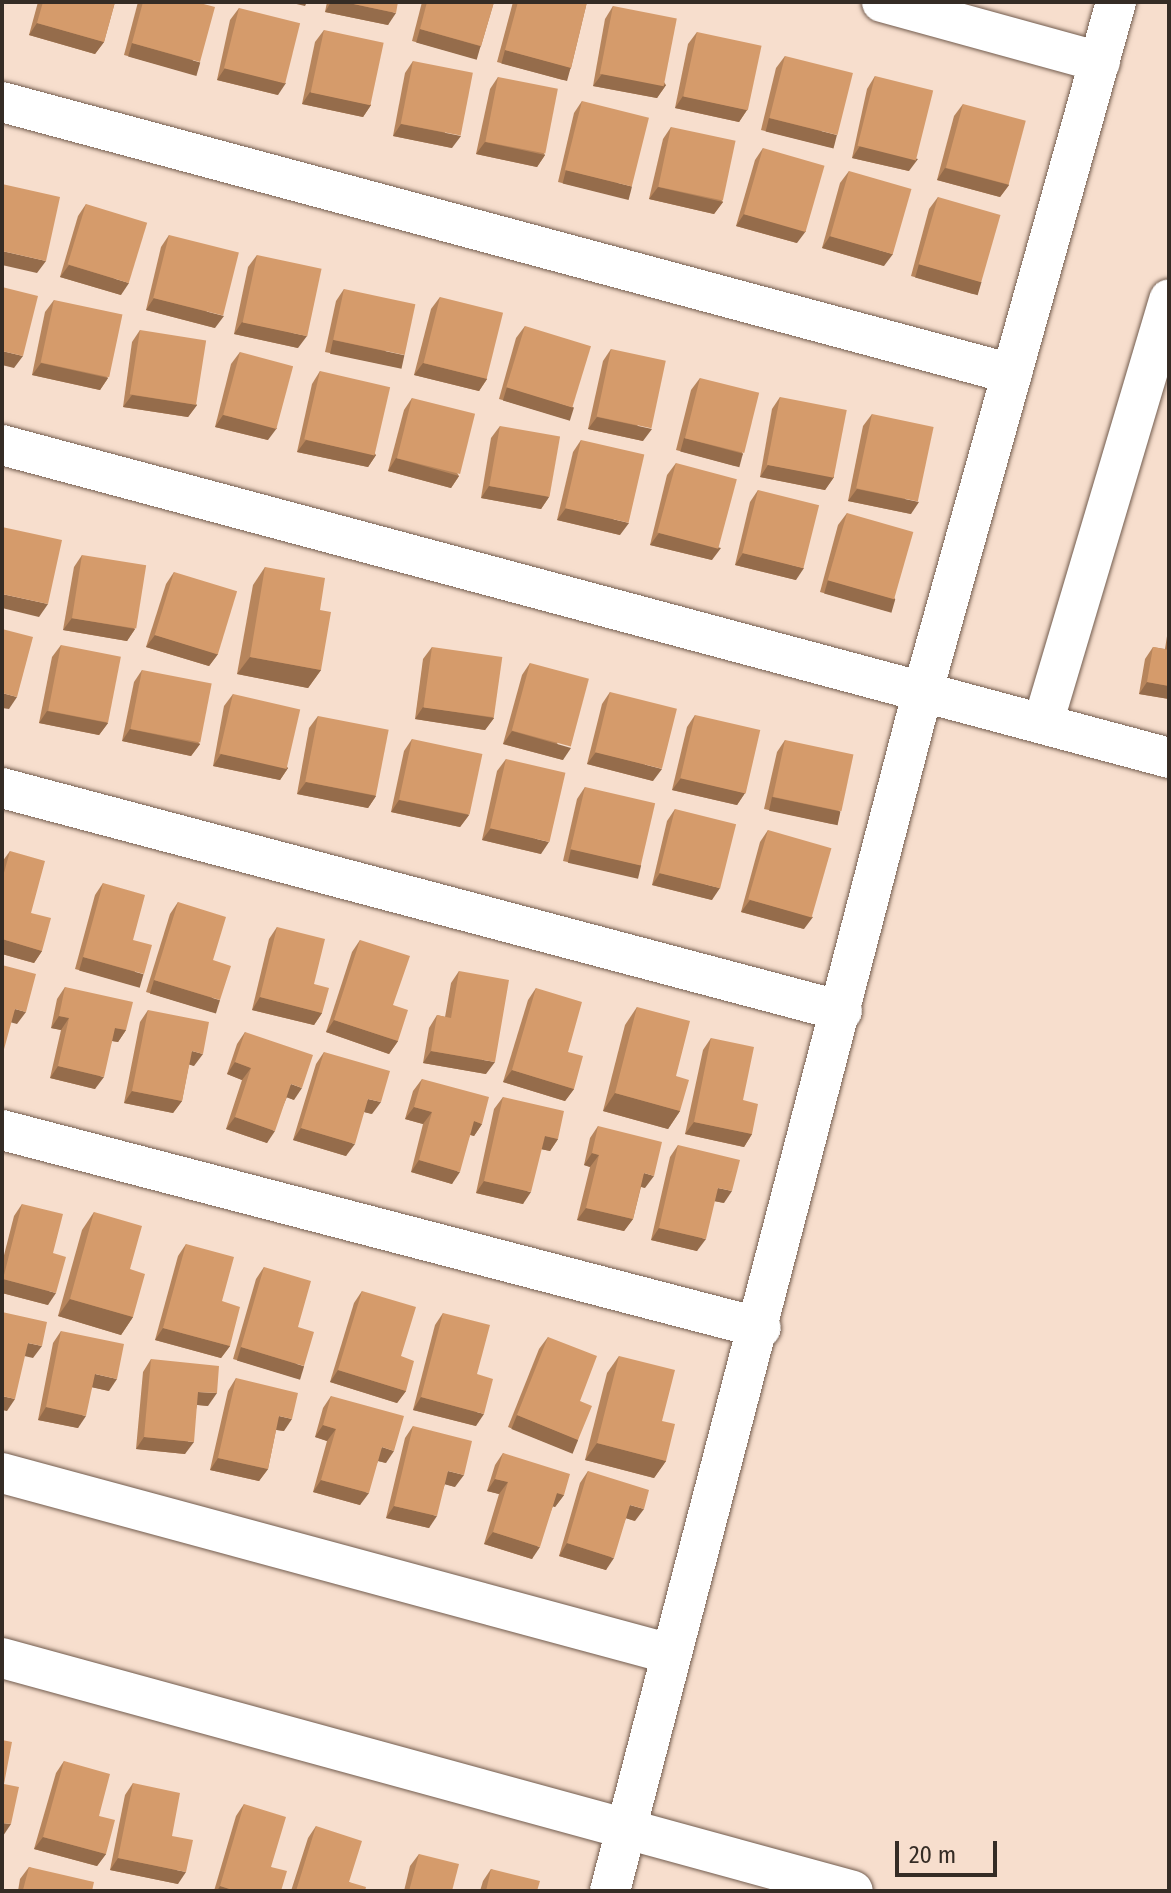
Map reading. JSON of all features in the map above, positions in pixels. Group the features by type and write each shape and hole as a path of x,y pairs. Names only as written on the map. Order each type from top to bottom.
{"street":[{"path":"882,2 1100,62"},
{"path":"610,1891 671,1654 761,1328 922,694 1116,2"},
{"path":"2,102 1012,374"},
{"path":"1043,723 1154,411 1169,299"},
{"path":"2,445 1169,758"},
{"path":"2,788 842,1011"},
{"path":"2,1130 761,1328"},
{"path":"2,1473 671,1654"},
{"path":"2,1658 627,1828 746,1878 853,1891"}],"building":[{"path":"43,2 115,2 104,42 37,23"},
{"path":"143,2 196,2 215,7 200,62 132,43"},
{"path":"344,2 398,2 396,13"},
{"path":"427,2 494,2 481,46 420,29"},
{"path":"518,2 587,2 571,68 505,50"},
{"path":"613,6 677,18 664,86 600,74"},
{"path":"239,8 300,23 285,83 224,68"},
{"path":"324,30 384,43 370,105 311,93"},
{"path":"697,32 762,46 748,110 683,97"},
{"path":"785,56 853,73 837,135 770,118"},
{"path":"413,61 473,73 461,135 401,124"},
{"path":"875,76 933,91 916,160 858,146"},
{"path":"498,77 558,89 545,153 485,142"},
{"path":"582,101 649,118 632,187 565,170"},
{"path":"963,104 1026,121 1009,185 946,168"},
{"path":"671,127 736,141 723,200 658,187"},
{"path":"763,148 825,166 806,232 744,214"},
{"path":"849,171 911,189 893,254 830,236"},
{"path":"2,184 60,197 46,261 2,251"},
{"path":"938,197 1000,215 981,282 919,264"},
{"path":"86,204 147,223 129,283 68,264"},
{"path":"169,235 239,252 223,315 153,298"},
{"path":"257,255 322,269 307,336 243,322"},
{"path":"2,287 38,296 23,356 2,351"},
{"path":"344,289 415,304 405,355 333,340"},
{"path":"440,297 503,313 487,379 424,363"},
{"path":"54,300 122,315 109,377 41,363"},
{"path":"525,326 591,346 572,407 506,387"},
{"path":"140,330 206,340 196,405 130,394"},
{"path":"611,349 666,361 651,428 597,416"},
{"path":"240,352 293,366 276,429 223,415"},
{"path":"320,371 390,387 374,455 304,439"},
{"path":"700,378 759,393 744,453 685,438"},
{"path":"780,397 847,410 834,478 767,465"},
{"path":"412,398 475,414 460,474 397,458"},
{"path":"872,414 934,427 918,501 856,488"},
{"path":"500,426 560,437 549,497 489,486"},
{"path":"581,440 644,455 629,523 565,508"},
{"path":"676,463 737,479 718,549 657,533"},
{"path":"758,490 819,505 803,568 742,553"},
{"path":"847,513 913,532 894,599 828,580"},
{"path":"2,527 62,540 48,604 2,594"},
{"path":"82,555 146,565 136,628 72,618"},
{"path":"265,567 325,578 320,610 331,612 321,670 250,657"},
{"path":"174,572 237,591 218,654 155,635"},
{"path":"2,629 33,637 17,697 2,693"},
{"path":"61,645 121,657 108,722 48,711"},
{"path":"432,647 502,657 494,717 424,707"},
{"path":"1153,647 1169,650 1169,686 1147,682"},
{"path":"530,663 589,679 571,746 512,731"},
{"path":"142,670 212,684 200,742 131,729"},
{"path":"610,692 677,709 662,769 595,752"},
{"path":"233,694 300,710 287,769 219,753"},
{"path":"695,715 760,730 746,793 680,778"},
{"path":"318,716 389,730 376,796 305,782"},
{"path":"412,739 482,754 470,815 399,800"},
{"path":"785,740 853,755 841,811 773,797"},
{"path":"506,759 565,773 549,842 490,828"},
{"path":"585,787 655,803 641,866 571,849"},
{"path":"675,809 736,824 720,888 659,873"},
{"path":"768,830 831,848 812,917 748,899"},
{"path":"10,851 45,861 31,913 51,918 42,951 2,939 2,880"},
{"path":"103,883 145,895 133,940 152,945 144,974 83,957"},
{"path":"178,902 226,917 213,960 231,966 220,1000 154,980"},
{"path":"277,927 325,939 314,984 329,988 322,1013 260,997"},
{"path":"360,940 410,956 393,1005 408,1010 398,1041 334,1020"},
{"path":"2,965 36,974 26,1012 15,1009 3,1053 2,1052"},
{"path":"459,971 509,980 495,1062 431,1051 437,1015 451,1018"},
{"path":"65,987 133,1002 126,1030 115,1028 104,1077 58,1066 69,1018 59,1016"},
{"path":"536,988 582,1002 568,1052 583,1056 574,1089 512,1070"},
{"path":"637,1007 690,1021 676,1076 689,1080 680,1111 615,1093"},
{"path":"148,1010 209,1022 203,1054 192,1051 182,1101 132,1091"},
{"path":"245,1032 313,1055 302,1088 291,1084 275,1131 235,1117 251,1068 235,1062"},
{"path":"711,1038 754,1047 743,1100 758,1104 752,1134 694,1122"},
{"path":"324,1052 390,1071 381,1102 368,1099 355,1144 301,1128"},
{"path":"422,1079 489,1097 482,1124 474,1121 460,1172 419,1160 432,1112 414,1107"},
{"path":"503,1097 564,1111 558,1139 545,1136 531,1192 484,1181"},
{"path":"598,1126 662,1142 654,1176 644,1173 633,1219 586,1208 599,1155 592,1153"},
{"path":"678,1145 740,1160 732,1191 718,1188 706,1239 659,1228"},
{"path":"22,1204 63,1214 53,1253 66,1257 56,1293 3,1279"},
{"path":"94,1212 142,1226 130,1269 145,1274 133,1317 70,1299"},
{"path":"186,1244 234,1257 222,1301 240,1307 230,1346 163,1328"},
{"path":"264,1267 311,1281 298,1327 314,1332 304,1366 241,1347"},
{"path":"362,1291 416,1307 401,1356 414,1361 406,1391 338,1370"},
{"path":"2,1312 47,1322 42,1346 28,1343 15,1399 2,1396"},
{"path":"443,1313 490,1325 477,1374 493,1379 484,1414 421,1397"},
{"path":"61,1331 124,1344 117,1379 95,1374 86,1416 46,1407"},
{"path":"548,1337 597,1356 580,1401 592,1406 578,1440 517,1415"},
{"path":"619,1356 675,1370 662,1421 675,1424 666,1461 597,1443"},
{"path":"151,1359 219,1366 217,1393 198,1392 194,1442 144,1437"},
{"path":"236,1378 298,1393 292,1419 279,1416 268,1469 218,1458"},
{"path":"331,1396 404,1416 394,1451 382,1447 369,1493 321,1480 336,1429 323,1425"},
{"path":"413,1426 472,1441 464,1475 448,1471 437,1516 394,1506"},
{"path":"503,1453 570,1474 564,1495 557,1493 540,1547 493,1532 508,1482 495,1479"},
{"path":"588,1471 649,1490 644,1509 630,1505 614,1558 567,1543"},
{"path":"2,1740 12,1742 4,1784 19,1787 11,1824 2,1823"},
{"path":"64,1761 110,1774 99,1816 115,1820 106,1854 43,1837"},
{"path":"133,1783 180,1793 172,1836 193,1840 186,1872 118,1858"},
{"path":"244,1804 286,1817 271,1867 287,1871 281,1891 236,1891 220,1886"},
{"path":"316,1826 362,1841 349,1882 366,1887 365,1891 296,1891"},
{"path":"419,1854 459,1864 452,1891 409,1891"},
{"path":"29,1867 94,1882 92,1891 23,1890"},
{"path":"491,1869 540,1881 537,1891 486,1891"}]}
